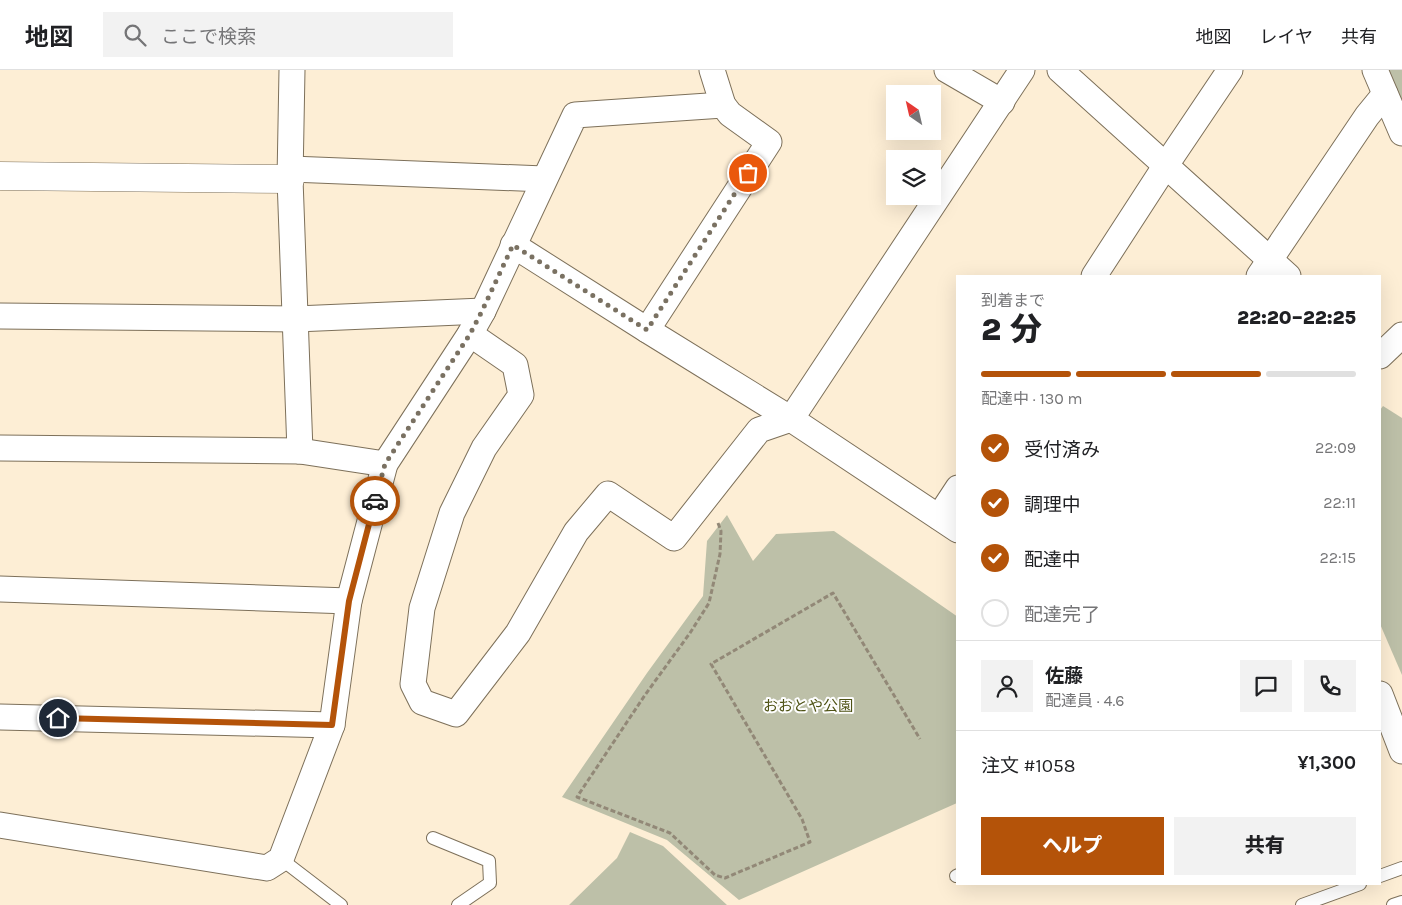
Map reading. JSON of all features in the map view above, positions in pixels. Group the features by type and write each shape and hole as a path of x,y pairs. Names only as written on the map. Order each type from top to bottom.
{"street":[{"path":"292,70 290,174 300,451"},
{"path":"647,330 769,142 730,114 723,105 712,70"},
{"path":"947,70 1002,102"},
{"path":"470,334 515,365 521,395 484,448 452,513 422,608 413,684 422,702 456,714 518,633 576,532 608,494 674,538 759,430 791,419 1022,70"},
{"path":"1060,70 1166,166 1272,271 1367,116 1385,94"},
{"path":"1095,275 1230,70"},
{"path":"1375,70 1402,133"},
{"path":"0,825 267,868 281,859 332,725 349,601 385,464 470,334 575,115 723,105"},
{"path":"0,176 290,174 544,179"},
{"path":"513,245 791,419 948,523 956,495"},
{"path":"0,316 296,319 482,311"},
{"path":"1381,355 1402,335"},
{"path":"0,448 300,451 385,464"},
{"path":"0,589 349,601"},
{"path":"1381,697 1402,750"},
{"path":"0,717 332,725"}],"lane":[{"path":"433,838 489,860 490,883 458,905"},
{"path":"281,859 341,905"},
{"path":"1381,876 1402,868"},
{"path":"1302,905 1357,885"},
{"path":"1393,905 1402,902"}],"path":[{"path":"704,500 714,511 721,532 720,554 709,603 577,797 670,833 715,875 725,878 810,842 802,819 711,664 833,593 920,739"}],"green space":[{"path":"1388,70 1402,70 1402,102"},
{"path":"1383,406 1402,418 1402,675 1381,626 1381,409"},
{"name":"おおとや公園","path":"727,515 753,561 776,534 834,531 956,616 956,803 739,900 667,840 562,797 647,673 703,596 707,541"},
{"path":"630,832 663,846 727,905 569,905 617,858"}],"way so far":[{"path":"375,501 385,464 470,334 513,245 647,330 748,173"}],"route":[{"path":"58,718 332,725 349,601 375,501"}]}
